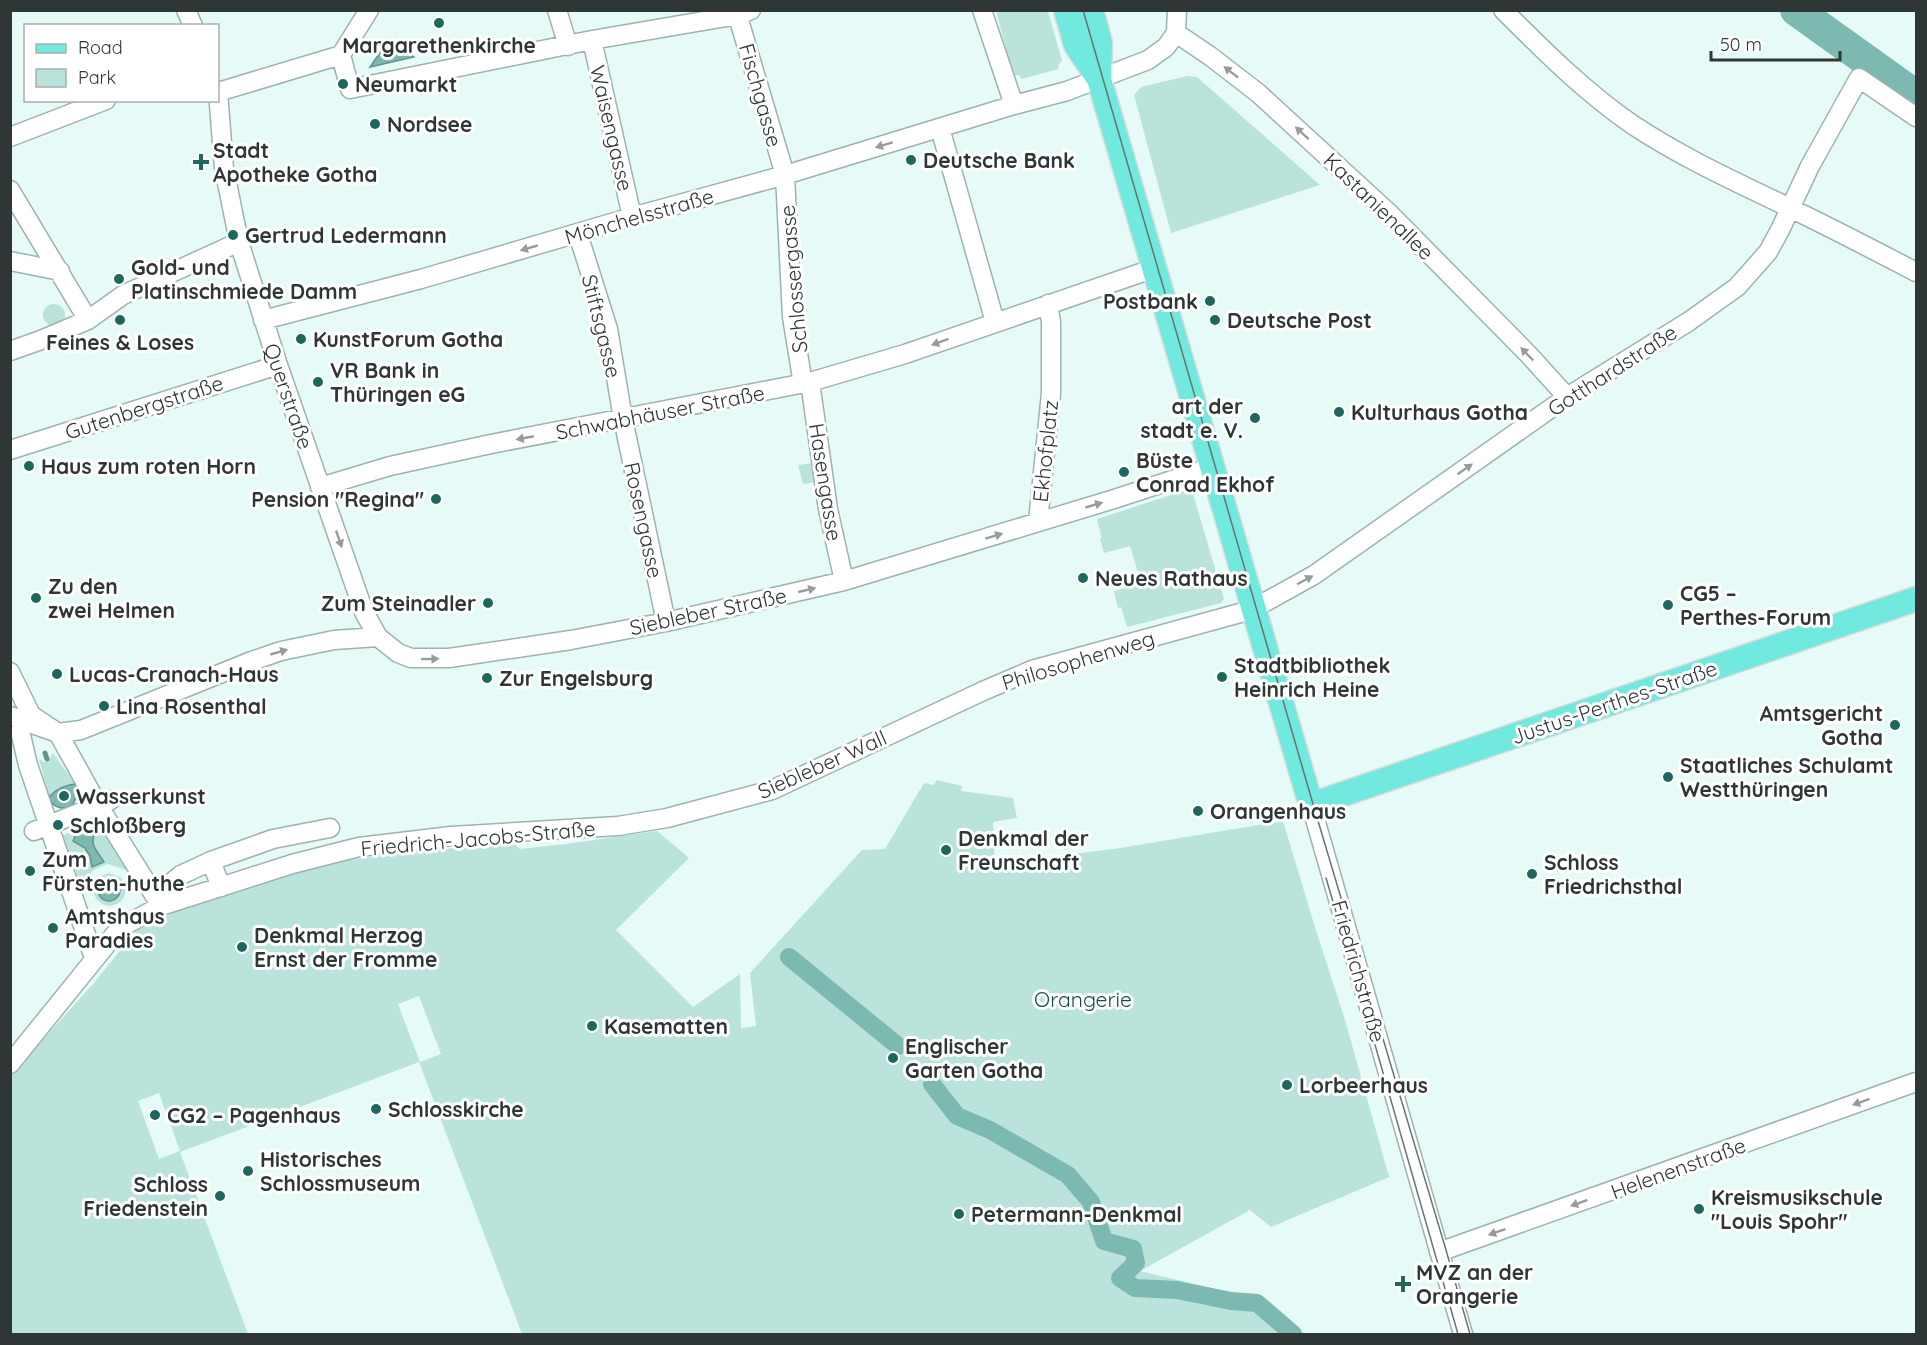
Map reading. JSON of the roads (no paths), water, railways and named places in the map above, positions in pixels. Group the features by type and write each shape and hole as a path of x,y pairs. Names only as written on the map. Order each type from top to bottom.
{"main road":[{"path":"1066,10 1076,45 1099,79"},
{"path":"1092,10 1100,43 1099,79 1147,271 1212,467 1254,608"},
{"name":"Justus-Perthes-Straße","path":"1311,805 1917,599"},
{"name":"Friedrichstraße","path":"1254,608 1311,805"}],"street":[{"path":"186,10 192,24"},
{"path":"219,92 341,55 369,10"},
{"path":"557,10 568,46"},
{"path":"982,10 1014,105"},
{"path":"1099,79 1148,60 1166,46 1176,33 1177,10"},
{"path":"1503,10 1581,84 1633,125 1709,170 1917,272"},
{"path":"341,55 350,89 742,12"},
{"name":"Fischgasse","path":"742,12 758,86 784,175"},
{"name":"Kastanienallee","path":"1176,33 1258,93 1391,215 1567,397"},
{"name":"Waisengasse","path":"592,40 632,217"},
{"name":"Gotthardstraße","path":"1254,608 1314,575 1567,397 1688,322 1737,287 1768,252 1810,166 1859,78 1917,117"},
{"name":"Mönchelsstraße","path":"263,320 421,279 784,175 1067,91 1099,79"},
{"path":"10,137 101,102"},
{"name":"Querstraße","path":"219,102 222,148 238,242 364,612 378,637"},
{"path":"940,128 995,322 1147,271"},
{"name":"Schlossergasse","path":"784,175 792,317 806,383"},
{"path":"10,189 88,320"},
{"name":"Stiftsgasse","path":"578,234 608,329 622,419"},
{"path":"10,351 88,320 123,295 238,242"},
{"path":"10,261 60,272"},
{"name":"Ekhofplatz","path":"1048,304 1052,322 1052,393 1038,522 1212,467"},
{"name":"Schwabhäuser Straße","path":"320,487 401,463 806,383 905,354 995,322"},
{"name":"Gutenbergstraße","path":"10,450 278,364"},
{"name":"Hasengasse","path":"806,383 828,509 844,581"},
{"name":"Rosengasse","path":"622,419 666,622"},
{"name":"Siebleber Straße","path":"378,637 398,653 411,658 449,658 571,640 666,622 844,581 1038,522"},
{"name":"Philosophenweg","path":"906,727 982,690 1032,670 1254,608"},
{"path":"66,738 249,662 281,651 334,640 378,637"},
{"path":"12,677 42,828 82,922 94,958"},
{"path":"19,721 66,738 105,802 161,906"},
{"name":"Siebleber Wall","path":"667,818 772,790 906,727"},
{"path":"42,828 105,802"},
{"name":"Friedrichstraße","path":"1311,805 1463,1335"},
{"name":"Friedrich-Jacobs-Straße","path":"10,1064 115,934 127,924 161,906 292,864 359,847 451,836 618,826 667,818"},
{"name":"Friedrich-Jacobs-Straße","path":"161,906 165,888 181,875 211,861 273,839 330,828"},
{"path":"211,861 221,887"},
{"name":"Helenenstraße","path":"1439,1252 1917,1082"}],"water":[{"path":"389,39 414,57 370,67"},
{"name":"Wasserkunst","path":"75,784 78,794 72,806 61,808 52,804 49,797 54,792 64,786"},
{"name":"Wasserkunst","path":"90,829 95,833 94,845 104,862 92,867 90,856 85,848 73,841 75,836"},
{"path":"109,879 117,882 120,890 117,898 109,901 101,898 98,890 101,882"}],"waterway":[{"path":"1796,10 1916,96"},
{"path":"45,753 47,759"},
{"path":"789,957 898,1046"},
{"path":"932,1084 957,1116 990,1130 1068,1175 1091,1202 1104,1241 1133,1249 1136,1263 1120,1278 1135,1288 1177,1290 1231,1301 1257,1303 1293,1334"}],"tram line":[{"path":"1083,10 1313,804 1470,1334"},
{"path":"1326,878 1354,973"},
{"path":"1361,996 1458,1334"}],"place":[{"name":"Margarethenkirche","path":"439,23"},
{"name":"Neumarkt","path":"343,84"},
{"name":"Nordsee","path":"375,124"},
{"name":"Deutsche Bank","path":"911,160"},
{"name":"Stadt Apotheke Gotha","path":"201,162"},
{"name":"Gertrud Ledermann","path":"233,235"},
{"name":"Gold- und Platinschmiede Damm","path":"119,279"},
{"name":"Postbank","path":"1210,301"},
{"name":"Feines & Loses","path":"120,320"},
{"name":"Deutsche Post","path":"1215,320"},
{"name":"KunstForum Gotha","path":"301,339"},
{"name":"VR Bank in Thüringen eG","path":"318,382"},
{"name":"Kulturhaus Gotha","path":"1339,412"},
{"name":"art der stadt e. V.","path":"1255,418"},
{"name":"Haus zum roten Horn","path":"29,466"},
{"name":"Büste Conrad Ekhof","path":"1124,472"},
{"name":"Pension \"Regina\"","path":"436,499"},
{"name":"Neues Rathaus","path":"1083,578"},
{"name":"Zu den zwei Helmen","path":"36,598"},
{"name":"Zum Steinadler","path":"488,603"},
{"name":"CG5 – Perthes-Forum","path":"1668,605"},
{"name":"Lucas-Cranach-Haus","path":"57,674"},
{"name":"Stadtbibliothek Heinrich Heine","path":"1222,677"},
{"name":"Zur Engelsburg","path":"487,678"},
{"name":"Lina Rosenthal","path":"104,706"},
{"name":"Amtsgericht Gotha","path":"1895,725"},
{"name":"Staatliches Schulamt Westthüringen","path":"1668,777"},
{"name":"Wasserkunst","path":"64,796"},
{"name":"Orangenhaus","path":"1198,811"},
{"name":"Schloßberg","path":"58,825"},
{"name":"Denkmal der Freunschaft","path":"946,850"},
{"name":"Zum Fürsten-huthe","path":"30,871"},
{"name":"Schloss Friedrichsthal","path":"1532,874"},
{"name":"Amtshaus Paradies","path":"53,928"},
{"name":"Denkmal Herzog Ernst der Fromme","path":"242,947"},
{"name":"Kasematten","path":"592,1026"},
{"name":"Englischer Garten Gotha","path":"893,1058"},
{"name":"Lorbeerhaus","path":"1287,1085"},
{"name":"Schlosskirche","path":"376,1109"},
{"name":"CG2 – Pagenhaus","path":"155,1115"},
{"name":"Historisches Schlossmuseum","path":"248,1171"},
{"name":"Schloss Friedenstein","path":"220,1196"},
{"name":"Kreismusikschule \"Louis Spohr\"","path":"1699,1209"},
{"name":"Petermann-Denkmal","path":"959,1214"},
{"name":"MVZ an der Orangerie","path":"1403,1284"}],"park label":[{"name":"Orangerie","path":"1083,999"}]}
